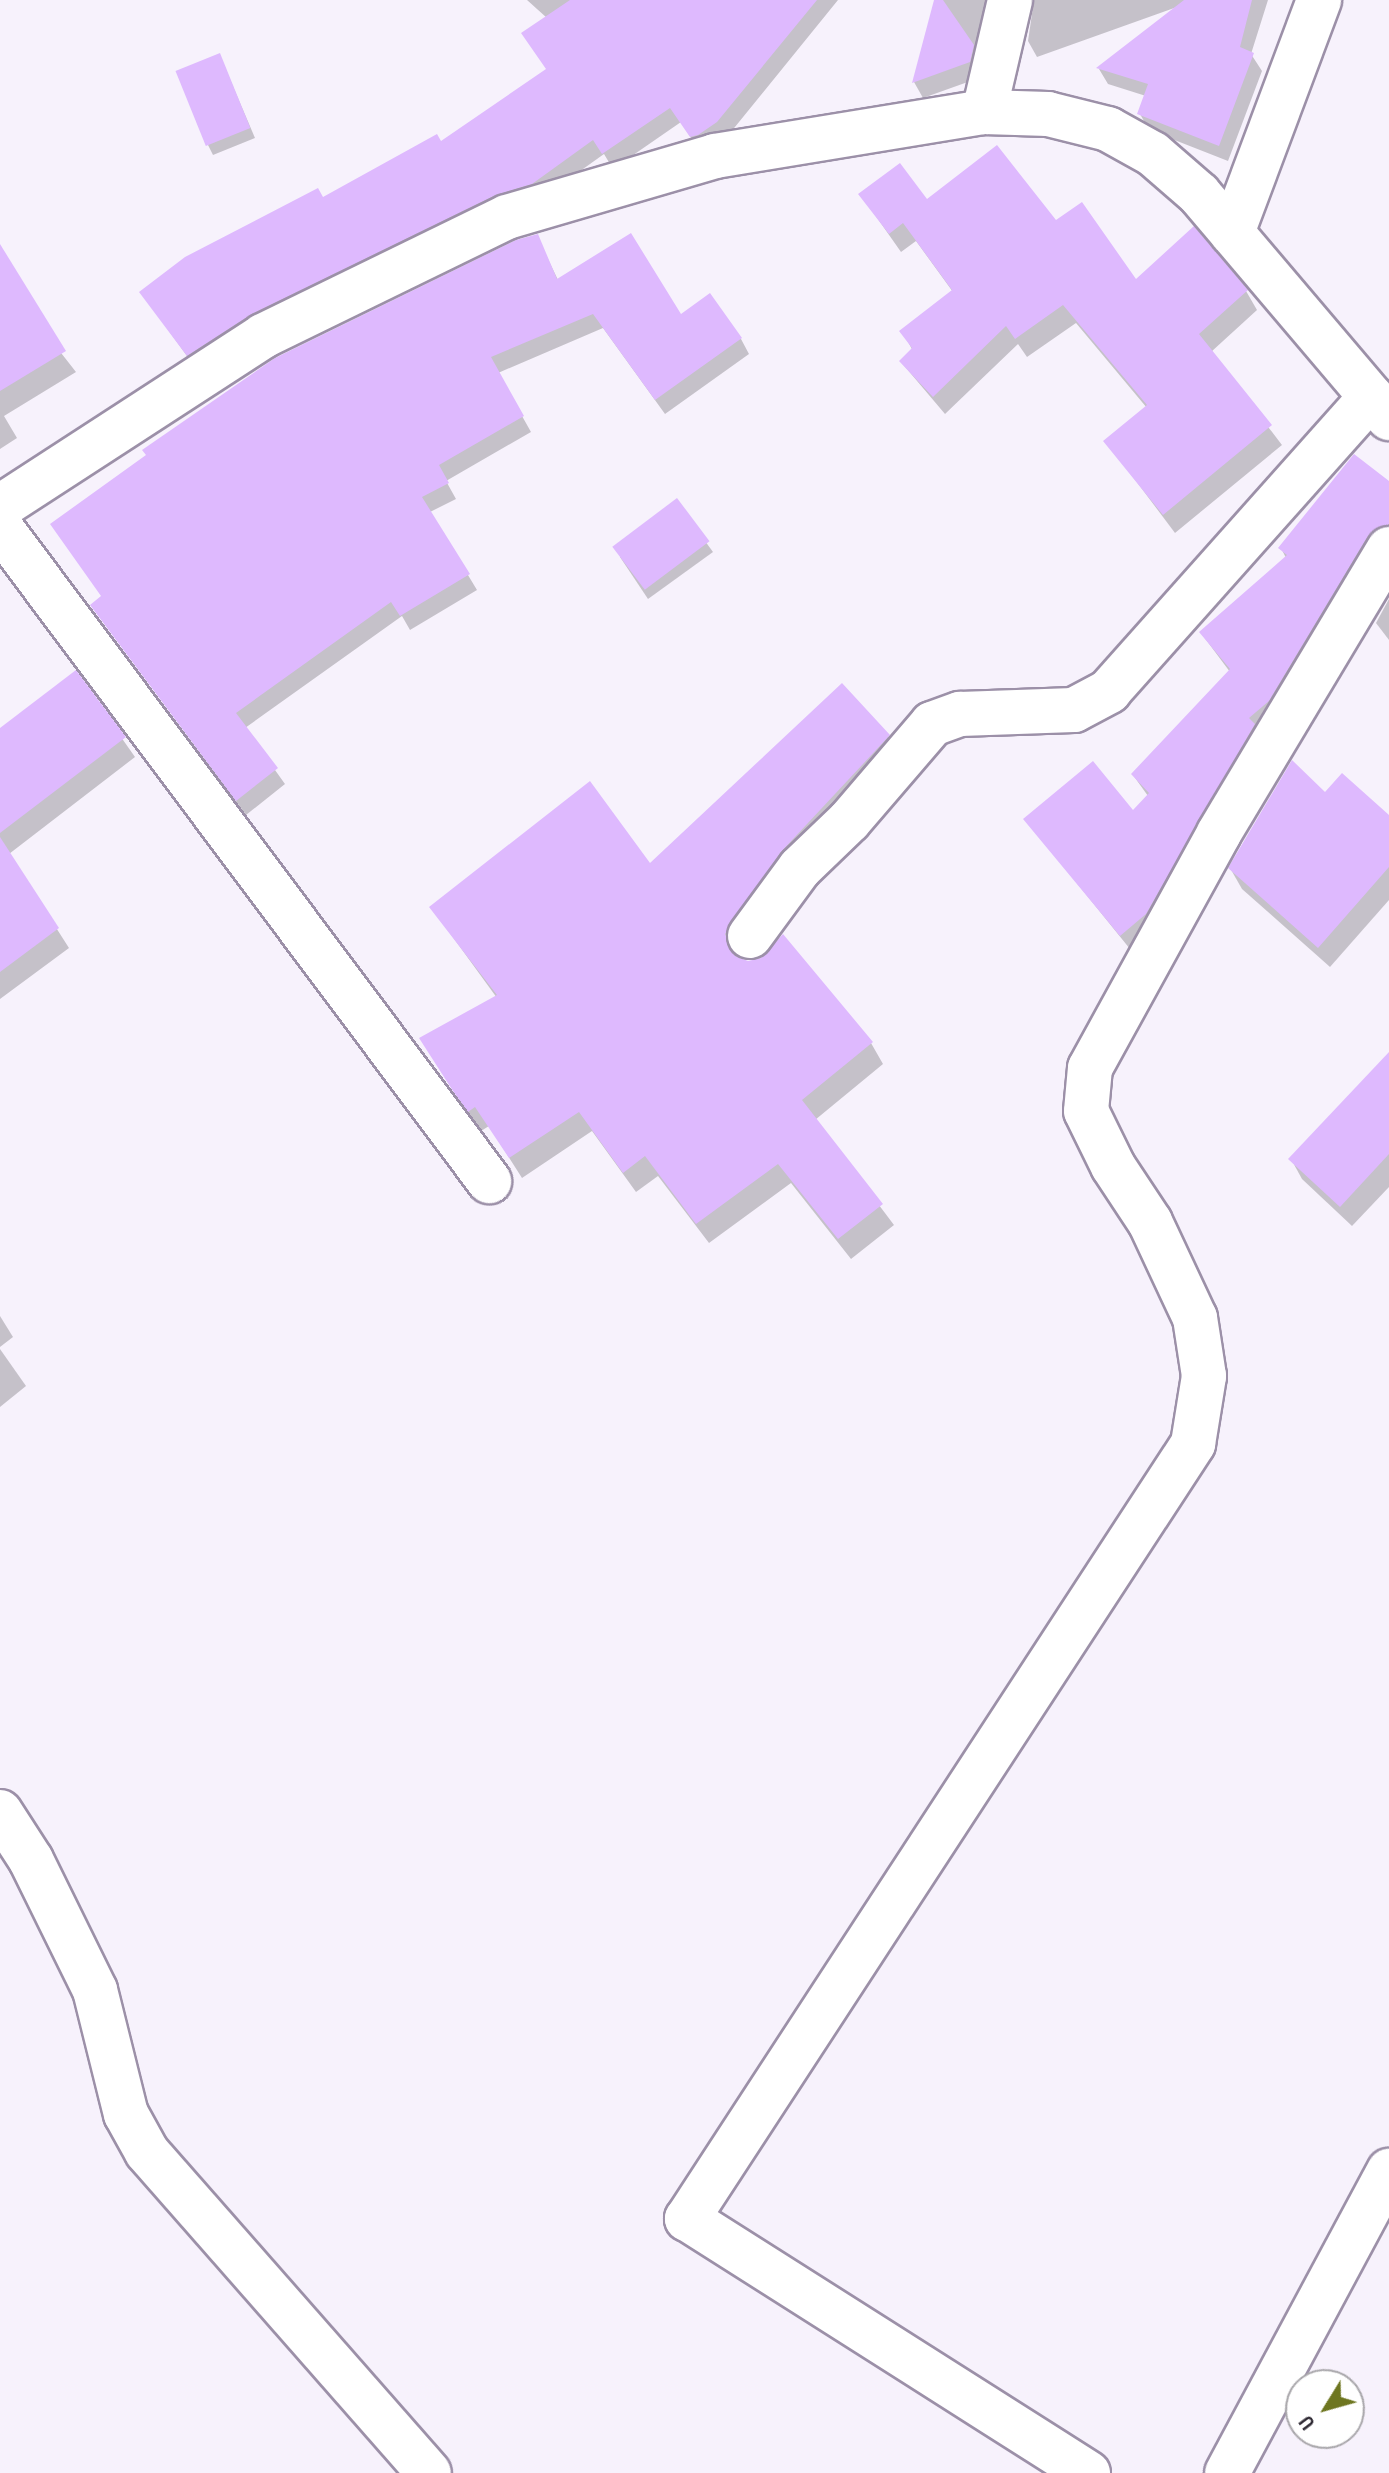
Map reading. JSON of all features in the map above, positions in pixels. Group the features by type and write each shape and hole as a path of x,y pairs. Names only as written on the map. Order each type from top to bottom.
{"street":[{"path":"984,112 1010,0"},
{"path":"1232,233 1319,0"},
{"path":"0,507 263,336 507,217 715,156 984,112 1048,114 1108,129 1153,154 1199,194 1380,407 1109,691 1074,710 960,714 932,724 849,821 800,868 750,936"},
{"path":"0,527 489,1181"},
{"path":"1088,2473 687,2219 1193,1444 1204,1376 1195,1318 1150,1222 1113,1166 1086,1111 1090,1068 1219,833 1389,549"},
{"path":"0,1812 31,1860 95,1990 126,2114 147,2152 429,2473"},
{"path":"1227,2473 1389,2171"}],"building":[{"path":"570,0 817,0 717,122 698,135 690,137 670,108 602,154 593,140 532,184 496,195 252,314 187,356 139,292 185,257 318,188 323,197 437,134 441,141 546,69 521,33"},
{"path":"934,0 943,0 974,45 970,62 912,83"},
{"path":"1184,0 1252,0 1240,47 1254,53 1219,146 1137,114 1148,84 1096,68"},
{"path":"220,53 250,128 206,146 175,71"},
{"path":"997,145 1056,220 1082,202 1136,279 1194,226 1248,290 1199,334 1272,425 1163,515 1103,441 1147,405 1063,305 1015,339 1006,326 933,397 899,361 912,348 899,331 952,290 903,223 889,234 858,194 900,163 927,199"},
{"path":"631,233 681,314 710,293 742,338 655,400 593,314 491,357 524,416 439,465 449,483 422,497 470,574 400,616 391,602 236,713 278,768 236,801 90,605 101,596 50,524 146,455 142,450 275,358 516,240 538,234 557,279"},
{"path":"0,244 66,351 0,391"},
{"path":"1354,454 1389,481 1389,524 1368,536 1269,701 1249,718 1255,724 1146,914 1120,936 1023,819 1093,761 1133,810 1149,793 1131,774 1230,669 1199,632 1287,555 1278,548"},
{"path":"677,498 709,541 645,590 612,547"},
{"path":"76,670 126,737 0,833 0,728"},
{"path":"842,683 890,735 780,853 725,934 735,956 748,961 761,958 783,934 873,1042 802,1100 883,1204 838,1239 778,1164 696,1224 645,1156 623,1173 579,1112 509,1158 475,1107 468,1112 419,1038 497,995 429,907 590,781 650,863"},
{"path":"1292,760 1325,792 1342,773 1389,815 1389,867 1318,948 1228,868"},
{"path":"0,837 59,928 0,972"},
{"path":"1389,1052 1389,1154 1340,1207 1288,1159"}]}
